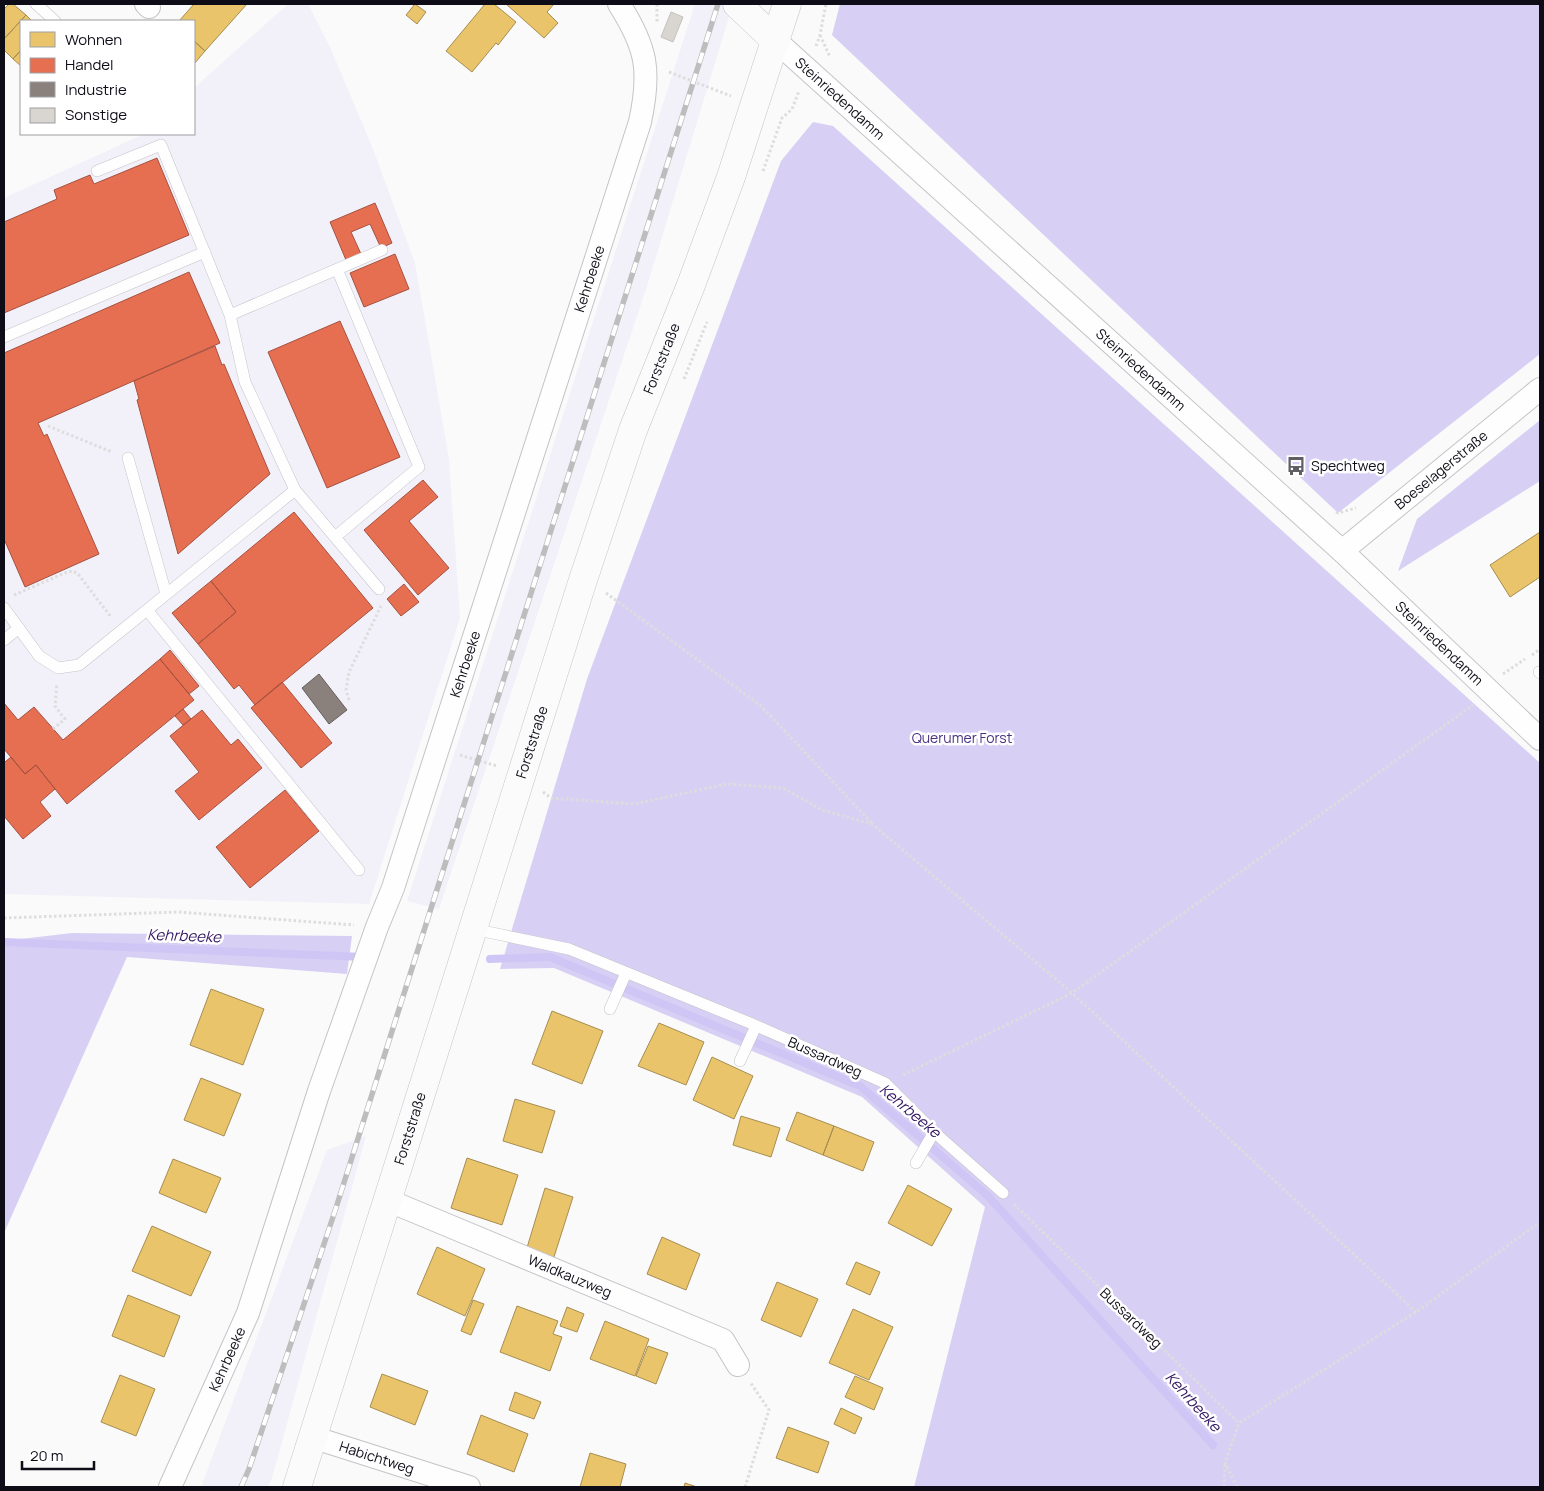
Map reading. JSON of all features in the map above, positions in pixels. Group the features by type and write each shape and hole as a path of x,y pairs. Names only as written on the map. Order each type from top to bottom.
{"main road":[{"name":"Steinriedendamm","path":"737,4 776,41"},
{"name":"Forststraße","path":"297,1487 582,583 633,430 698,267 731,177 788,4"}],"street":[{"name":"Kehrbeeke","path":"170,1487 248,1313 318,1091 377,927 387,905 640,122 646,86 646,69 636,36 618,4"},
{"name":"Steinriedendamm","path":"776,41 1342,551 1540,740"},
{"name":"Boeselagerstraße","path":"1342,551 1540,389"},
{"name":"Waldkauzweg","path":"387,1200 723,1340 738,1366"},
{"name":"Habichtweg","path":"312,1437 470,1487"}],"lane":[{"path":"36,4 54,20"},
{"path":"96,171 162,145 230,315 245,382 295,490 379,589"},
{"path":"230,315 382,250"},
{"path":"4,337 205,252"},
{"path":"335,537 419,467 336,270"},
{"path":"128,458 166,594"},
{"path":"4,608 39,656 58,668 79,665 295,490"},
{"path":"147,610 359,870"},
{"path":"4,640 19,628"},
{"name":"Bussardweg","path":"473,929 569,949 756,1026 885,1083 934,1132 1003,1193"},
{"path":"610,1009 626,973"},
{"path":"740,1062 756,1026"},
{"path":"916,1163 934,1132"}],"path":[{"path":"826,4 820,34 832,59"},
{"path":"662,70 719,90 782,118 792,109"},
{"path":"48,426 128,458"},
{"path":"1330,509 1338,513 1364,505"},
{"path":"13,595 67,572 73,572 78,574 122,630"},
{"path":"582,583 611,595 761,706 872,824 1072,994 1416,1312"},
{"path":"349,700 346,690 350,672 382,605 379,589"},
{"path":"885,1083 1072,994 1475,703 1504,673 1540,650"},
{"path":"53,729 65,719 55,706"},
{"path":"437,751 456,754 522,774 551,798 634,804 727,784 783,788 822,810 872,824"},
{"path":"4,918 178,912 377,927"},
{"name":"Bussardweg","path":"1003,1193 1240,1423"},
{"path":"1224,1487 1225,1463 1240,1423 1416,1312 1540,1222"},
{"path":"738,1366 769,1410 745,1487"},
{"path":"1225,1463 1237,1487"}],"shaded area":[{"path":"288,4 308,4 330,47 373,149 415,263 449,459 460,618 369,904 4,894 4,198 142,135 195,135 195,87"},
{"path":"695,4 733,4 647,286 439,909 407,901"},
{"path":"366,1136 268,1487 201,1487 327,1150"}],"green space":[{"path":"840,4 1540,4 1540,354 1338,513 832,35"},
{"name":"Querumer Forst","path":"813,122 833,126 1540,763 1540,1487 914,1487 985,1207 862,1097 554,968 500,969 587,679 781,161"},
{"path":"1540,420 1540,481 1398,571 1417,519"},
{"path":"72,933 352,936 347,974 127,957 4,1233 4,941"}],"building: Wohnen":[{"path":"9,4 13,4 26,15 4,39 4,9"},
{"path":"194,4 247,4 205,51 195,42 195,20 180,20"},
{"path":"415,4 426,12 417,24 406,15"},
{"path":"485,4 494,4 516,22 498,45 496,43 472,72 446,51"},
{"path":"506,4 554,4 547,12 558,23 544,38"},
{"path":"26,15 31,20 21,20"},
{"path":"20,22 20,51 13,59 4,50 4,39"},
{"path":"195,42 205,51 195,63"},
{"path":"20,51 20,65 13,59"},
{"path":"1540,532 1540,577 1510,597 1490,565"},
{"path":"211,989 264,1009 243,1065 190,1045"},
{"path":"552,1011 603,1031 582,1084 532,1064"},
{"path":"659,1023 704,1042 686,1085 638,1066"},
{"path":"712,1057 753,1076 734,1119 693,1100"},
{"path":"201,1078 241,1094 224,1136 184,1120"},
{"path":"515,1099 555,1111 542,1153 503,1141"},
{"path":"797,1112 834,1126 823,1155 786,1140"},
{"path":"741,1116 780,1128 771,1157 733,1145"},
{"path":"834,1126 874,1142 863,1171 823,1155"},
{"path":"467,1158 518,1175 502,1225 451,1208"},
{"path":"173,1159 221,1178 206,1213 159,1193"},
{"path":"908,1185 952,1209 932,1246 888,1223"},
{"path":"545,1188 573,1197 553,1260 526,1251"},
{"path":"152,1226 211,1252 191,1296 132,1271"},
{"path":"662,1237 700,1254 686,1290 647,1274"},
{"path":"437,1247 485,1269 465,1316 417,1294"},
{"path":"856,1262 880,1272 870,1295 846,1284"},
{"path":"777,1282 818,1299 801,1337 761,1320"},
{"path":"128,1295 180,1316 164,1357 112,1336"},
{"path":"473,1300 484,1304 471,1335 461,1331"},
{"path":"517,1306 558,1321 553,1334 562,1337 550,1371 500,1352"},
{"path":"567,1307 584,1314 577,1332 560,1326"},
{"path":"853,1309 893,1327 869,1380 829,1363"},
{"path":"605,1321 649,1339 635,1376 590,1359"},
{"path":"648,1346 668,1353 656,1384 636,1376"},
{"path":"382,1374 428,1391 415,1425 370,1407"},
{"path":"120,1375 155,1389 136,1436 101,1422"},
{"path":"855,1376 883,1388 874,1410 845,1397"},
{"path":"515,1392 541,1402 534,1419 509,1410"},
{"path":"841,1408 862,1418 855,1434 834,1424"},
{"path":"481,1415 528,1434 514,1472 467,1454"},
{"path":"788,1427 829,1442 818,1473 776,1458"},
{"path":"590,1453 626,1464 620,1487 580,1487"},
{"path":"685,1483 697,1487 684,1487"}],"building: Handel":[{"path":"157,158 189,235 4,313 4,222 57,199 54,190 90,175 94,184"},
{"path":"375,203 392,243 381,248 370,224 351,232 361,254 346,260 330,222"},
{"path":"395,254 409,289 364,307 350,273"},
{"path":"189,272 220,343 38,423 44,436 47,434 99,554 25,587 4,539 4,353"},
{"path":"340,321 400,457 327,488 268,352"},
{"path":"215,346 270,474 178,554 137,400 139,399 134,381"},
{"path":"423,480 438,497 409,521 449,568 418,595 364,530"},
{"path":"294,512 373,608 255,705 239,685 234,689 198,644 236,612 211,581"},
{"path":"211,581 236,612 198,644 172,613"},
{"path":"404,584 419,602 401,616 387,599"},
{"path":"170,650 199,686 189,694 160,659"},
{"path":"160,659 194,700 67,804 36,765 25,774 4,749 4,703 18,720 34,707 63,740"},
{"path":"282,682 332,743 301,768 251,708"},
{"path":"183,709 191,719 183,725 175,716"},
{"path":"202,710 231,745 238,739 262,768 199,820 175,791 199,772 170,736"},
{"path":"11,757 25,774 36,765 55,789 40,802 51,816 23,839 4,816 4,761"},
{"path":"285,790 319,831 250,888 216,847"}],"building: Industrie":[{"path":"319,674 347,710 329,724 302,688"}],"building: Sonstige":[{"path":"671,12 683,17 673,42 661,37"}],"waterway":[{"name":"Kehrbeeke","path":"4,942 364,957"},
{"name":"Kehrbeeke","path":"490,959 550,957 860,1086 987,1195 1213,1445"}],"railway":[{"path":"241,1487 249,1469 335,1211 718,4"}],"place":[{"name":"Spechtweg","path":"1296,466"}]}
